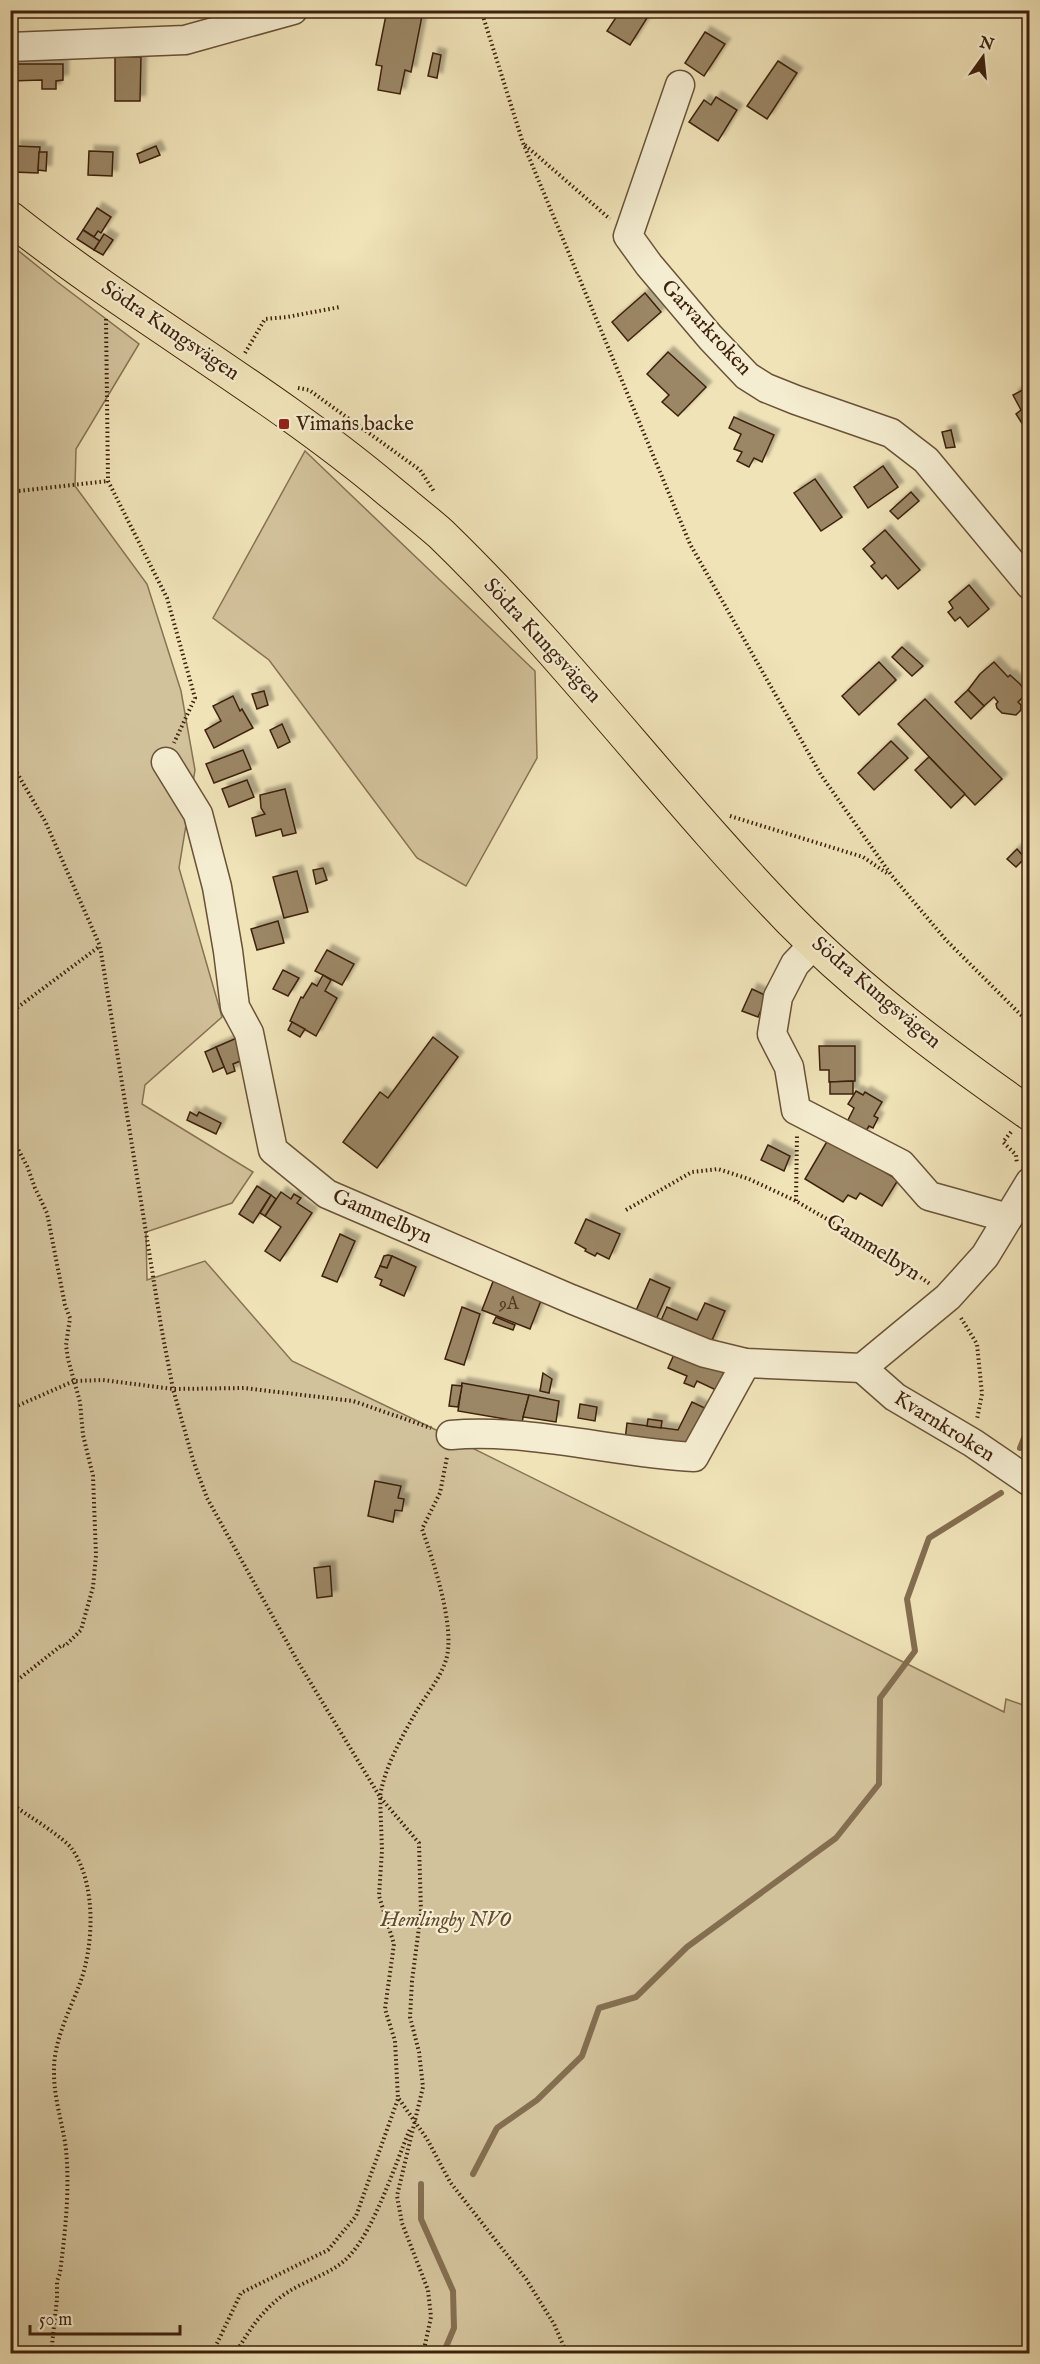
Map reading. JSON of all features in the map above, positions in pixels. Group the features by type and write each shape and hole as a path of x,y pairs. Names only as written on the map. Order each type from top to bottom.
{"main road":[{"name":"Södra Kungsvägen","path":"10,218 106,289 323,437 438,532 500,594 592,694 791,920 868,992 1028,1112"}],"street":[{"path":"10,47 185,40 293,10"},
{"path":"628,236 680,85"},
{"name":"Garvarkroken","path":"628,236 649,265 710,337 747,376 776,392 891,433 926,460 1029,585"},
{"name":"Gammelbyn","path":"166,762 198,814 217,887 228,951 234,1007 249,1033 273,1150 327,1194 694,1349 746,1363 862,1368 948,1297 985,1256 1019,1199"},
{"path":"815,943 795,964 778,997 772,1034 789,1067 796,1110 901,1164 929,1196 1019,1199"},
{"path":"451,1435 472,1433 540,1439 658,1455 694,1457 746,1363"},
{"name":"Kvarnkroken","path":"862,1368 895,1397 973,1443 1029,1482"}],"path":[{"path":"481,10 523,143 690,544 821,775 892,876 946,940 1029,1024"},
{"path":"523,143 628,236"},
{"path":"106,289 108,481 167,598 195,698 166,762"},
{"path":"241,359 265,319 340,307"},
{"path":"10,492 108,481"},
{"path":"10,761 45,820 100,946 173,1389 193,1460 207,1498 298,1662 380,1797 418,1843 421,1912 410,2017 419,2052 423,2087 397,2196 402,2223 428,2290 431,2317 423,2354"},
{"path":"10,1012 100,946"},
{"path":"796,1110 796,1201"},
{"path":"1019,1199 1016,1155 1003,1142 1028,1112"},
{"path":"10,1134 27,1166 47,1213 65,1305 70,1318 66,1345 68,1359 96,1497 96,1555 93,1587 81,1630 65,1646 62,1645 10,1686"},
{"name":"Gammelbyn","path":"626,1210 692,1172 718,1169 748,1179 796,1201 893,1258 948,1297"},
{"path":"948,1297 977,1344 982,1395 973,1443"},
{"path":"10,1409 74,1381 103,1380 173,1389 244,1388 353,1401 451,1435 440,1493 422,1529 435,1564 449,1637 446,1660 434,1685 416,1712 382,1780 380,1797 382,1850 379,1896 394,1944 385,2009 395,2041 398,2098 356,2216 328,2250 241,2293 212,2354"},
{"path":"10,1803 72,1848 80,1864 91,1920 91,1940 84,1974 60,2035 54,2072 65,2148 68,2195 51,2354"},
{"path":"398,2098 427,2139 450,2182 526,2279 554,2324 567,2354"},
{"path":"235,2354 267,2307 290,2290 327,2272 350,2255 367,2232 414,2120"}],"green space":[{"name":"Hemlingby NVO","path":"10,244 139,344 76,449 75,486 147,584 181,691 195,770 179,868 222,1017 145,1085 142,1104 253,1172 232,1203 146,1232 147,1280 205,1261 292,1361 430,1427 1004,1712 1006,1699 1029,1707 1029,2353 11,2353"},
{"path":"305,451 535,671 537,758 466,886 417,858 269,660 213,618"}],"building":[{"path":"387,10 405,10 422,16 411,72 405,70 400,94 378,90 382,66 376,65"},
{"path":"614,10 652,10 630,45 607,31 619,13"},
{"path":"705,32 725,44 704,76 685,63"},
{"path":"433,53 441,55 437,78 428,76"},
{"path":"115,57 141,57 140,101 115,101"},
{"path":"778,61 797,73 767,119 747,106"},
{"path":"10,64 63,64 63,80 56,81 56,89 42,89 42,80 10,81"},
{"path":"716,97 737,110 718,141 689,122 704,100 711,105"},
{"path":"15,146 40,147 38,173 13,172"},
{"path":"156,146 160,155 140,163 137,154"},
{"path":"89,151 113,152 112,176 88,175"},
{"path":"39,152 47,152 46,171 38,170"},
{"path":"97,208 111,217 101,233 98,231 94,237 83,230"},
{"path":"83,230 100,241 94,250 77,239"},
{"path":"104,234 113,240 103,255 94,250"},
{"path":"645,293 661,312 628,341 612,322"},
{"path":"668,352 706,387 678,416 662,402 669,395 647,374"},
{"path":"1030,386 1030,425 1025,428 1016,414 1021,410 1013,395"},
{"path":"734,417 774,435 762,462 754,458 749,467 737,461 742,452 734,449 741,434 729,428"},
{"path":"951,430 955,447 946,448 942,432"},
{"path":"883,466 898,487 868,508 854,487"},
{"path":"815,479 842,517 821,531 794,493"},
{"path":"911,492 919,501 898,519 890,511"},
{"path":"885,530 920,570 898,589 886,575 882,579 871,566 875,563 863,549"},
{"path":"969,585 989,609 968,627 960,617 955,621 948,612 953,608 949,602"},
{"path":"902,647 923,666 912,676 892,657"},
{"path":"879,662 896,680 859,715 842,696"},
{"path":"994,662 1027,693 1018,702 1021,710 1016,715 1002,713 997,708 998,702 994,697 984,706 968,690 980,674"},
{"path":"968,690 984,706 971,719 955,702"},
{"path":"264,691 268,705 257,709 252,694"},
{"path":"233,696 240,711 242,709 253,728 214,748 205,730 221,721 213,706"},
{"path":"925,699 1002,779 975,805 898,724"},
{"path":"282,724 290,742 278,748 270,730"},
{"path":"891,741 908,758 874,790 858,773"},
{"path":"243,750 251,769 214,783 206,764"},
{"path":"929,757 965,794 951,808 915,770"},
{"path":"247,780 254,797 229,807 222,789"},
{"path":"285,789 296,833 283,836 281,829 256,836 252,818 265,814 261,808 260,795"},
{"path":"1017,849 1025,858 1016,867 1007,859"},
{"path":"323,868 327,880 316,884 313,870"},
{"path":"297,871 308,912 284,918 273,877"},
{"path":"278,921 284,943 257,950 251,929"},
{"path":"327,950 354,964 342,985 315,971"},
{"path":"283,970 299,978 288,996 273,989"},
{"path":"323,975 331,980 325,991 337,998 316,1036 290,1021 301,997 303,998 312,983 317,986"},
{"path":"752,989 767,996 758,1017 742,1011"},
{"path":"292,1022 305,1029 300,1037 288,1030"},
{"path":"239,1037 248,1058 233,1064 235,1071 227,1074 216,1047"},
{"path":"433,1037 458,1057 377,1168 343,1142 380,1092 388,1098"},
{"path":"819,1046 855,1046 855,1081 829,1082 829,1070 820,1070"},
{"path":"216,1047 224,1067 213,1072 205,1052"},
{"path":"853,1081 853,1094 830,1094 830,1082"},
{"path":"856,1091 863,1095 865,1092 882,1102 874,1116 878,1118 873,1128 869,1126 863,1136 846,1124 854,1108 848,1104"},
{"path":"190,1112 197,1116 199,1112 221,1123 216,1134 187,1120"},
{"path":"829,1138 898,1180 882,1206 860,1193 856,1199 848,1195 843,1202 805,1179"},
{"path":"768,1145 790,1156 784,1171 761,1160"},
{"path":"257,1186 271,1195 253,1223 239,1214"},
{"path":"281,1192 291,1199 294,1194 301,1198 297,1203 312,1213 280,1261 265,1251 281,1227 265,1216"},
{"path":"271,1195 276,1199 265,1216 260,1213"},
{"path":"586,1219 620,1234 609,1259 597,1253 595,1256 575,1243"},
{"path":"340,1234 355,1241 337,1282 322,1276"},
{"path":"384,1256 392,1256 387,1268 380,1266"},
{"path":"392,1256 416,1267 404,1296 380,1285 382,1280 375,1277 380,1266 387,1268"},
{"path":"494,1279 542,1298 530,1329 482,1310"},
{"path":"650,1279 670,1288 654,1324 634,1315"},
{"path":"705,1303 725,1311 709,1347 659,1325 667,1307 697,1320"},
{"path":"462,1307 480,1314 464,1365 445,1359"},
{"path":"496,1317 515,1325 513,1330 493,1323"},
{"path":"676,1350 724,1372 716,1390 697,1381 694,1387 684,1383 687,1376 668,1368"},
{"path":"543,1373 552,1379 549,1393 540,1391"},
{"path":"462,1383 529,1395 522,1422 458,1411"},
{"path":"452,1385 462,1386 458,1407 449,1406"},
{"path":"529,1395 559,1401 556,1422 523,1417"},
{"path":"692,1402 707,1409 688,1449 625,1440 627,1423 678,1430"},
{"path":"580,1404 597,1407 595,1421 578,1418"},
{"path":"648,1419 662,1421 661,1428 647,1426"},
{"path":"375,1481 401,1486 398,1498 404,1499 402,1511 395,1510 393,1522 368,1516"},
{"path":"330,1566 332,1596 317,1598 314,1568"}],"waterway":[{"path":"1020,1448 1030,1423"},
{"path":"473,2174 497,2128 537,2100 582,2056 599,2008 636,1997 687,1947 836,1838 879,1784 880,1698 915,1651 907,1599 929,1538 1001,1493"},
{"path":"421,2184 421,2219 453,2291 454,2328 443,2354"}],"place":[{"name":"Vimans backe","path":"284,424"}]}
